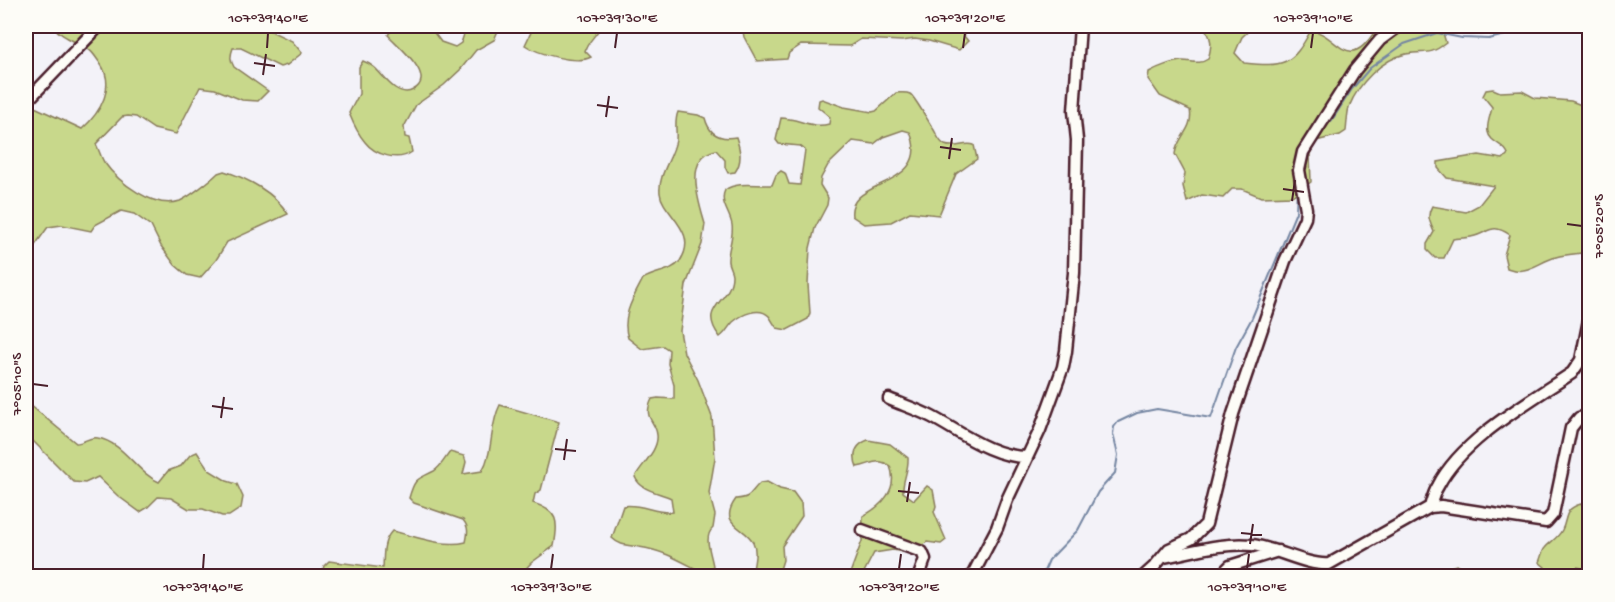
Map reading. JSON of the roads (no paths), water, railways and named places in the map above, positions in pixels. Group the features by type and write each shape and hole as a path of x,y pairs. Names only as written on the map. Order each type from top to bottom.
{"street":[{"path":"26,102 99,26"},
{"path":"972,576 997,528 1040,430 1063,367 1069,332 1074,273 1077,140 1074,111 1080,26"},
{"path":"1144,576 1169,549 1187,542 1198,534 1208,519 1233,414 1285,261 1305,218 1306,209 1299,170 1303,152 1355,70 1380,40 1399,26"},
{"path":"1430,507 1437,486 1476,439 1572,373 1581,360 1590,315"},
{"path":"889,399 930,416 982,446 1027,457"},
{"path":"1163,557 1232,545 1251,545 1278,550 1316,564 1329,564 1430,507 1450,506 1546,522 1553,514 1571,428 1579,418 1590,416"},
{"path":"862,530 922,552 925,559 919,576"},
{"path":"1220,576 1230,566 1278,550"}],"waterway":[{"path":"1324,127 1332,120 1352,89 1370,68 1404,44 1437,33 1462,38 1489,39 1509,34 1519,26"},
{"path":"1295,177 1295,159 1303,143"},
{"path":"1042,576 1049,560 1078,530 1098,492 1115,473 1118,455 1113,434 1118,422 1137,413 1157,409 1211,418 1236,347 1252,318 1296,212 1297,186"}]}
